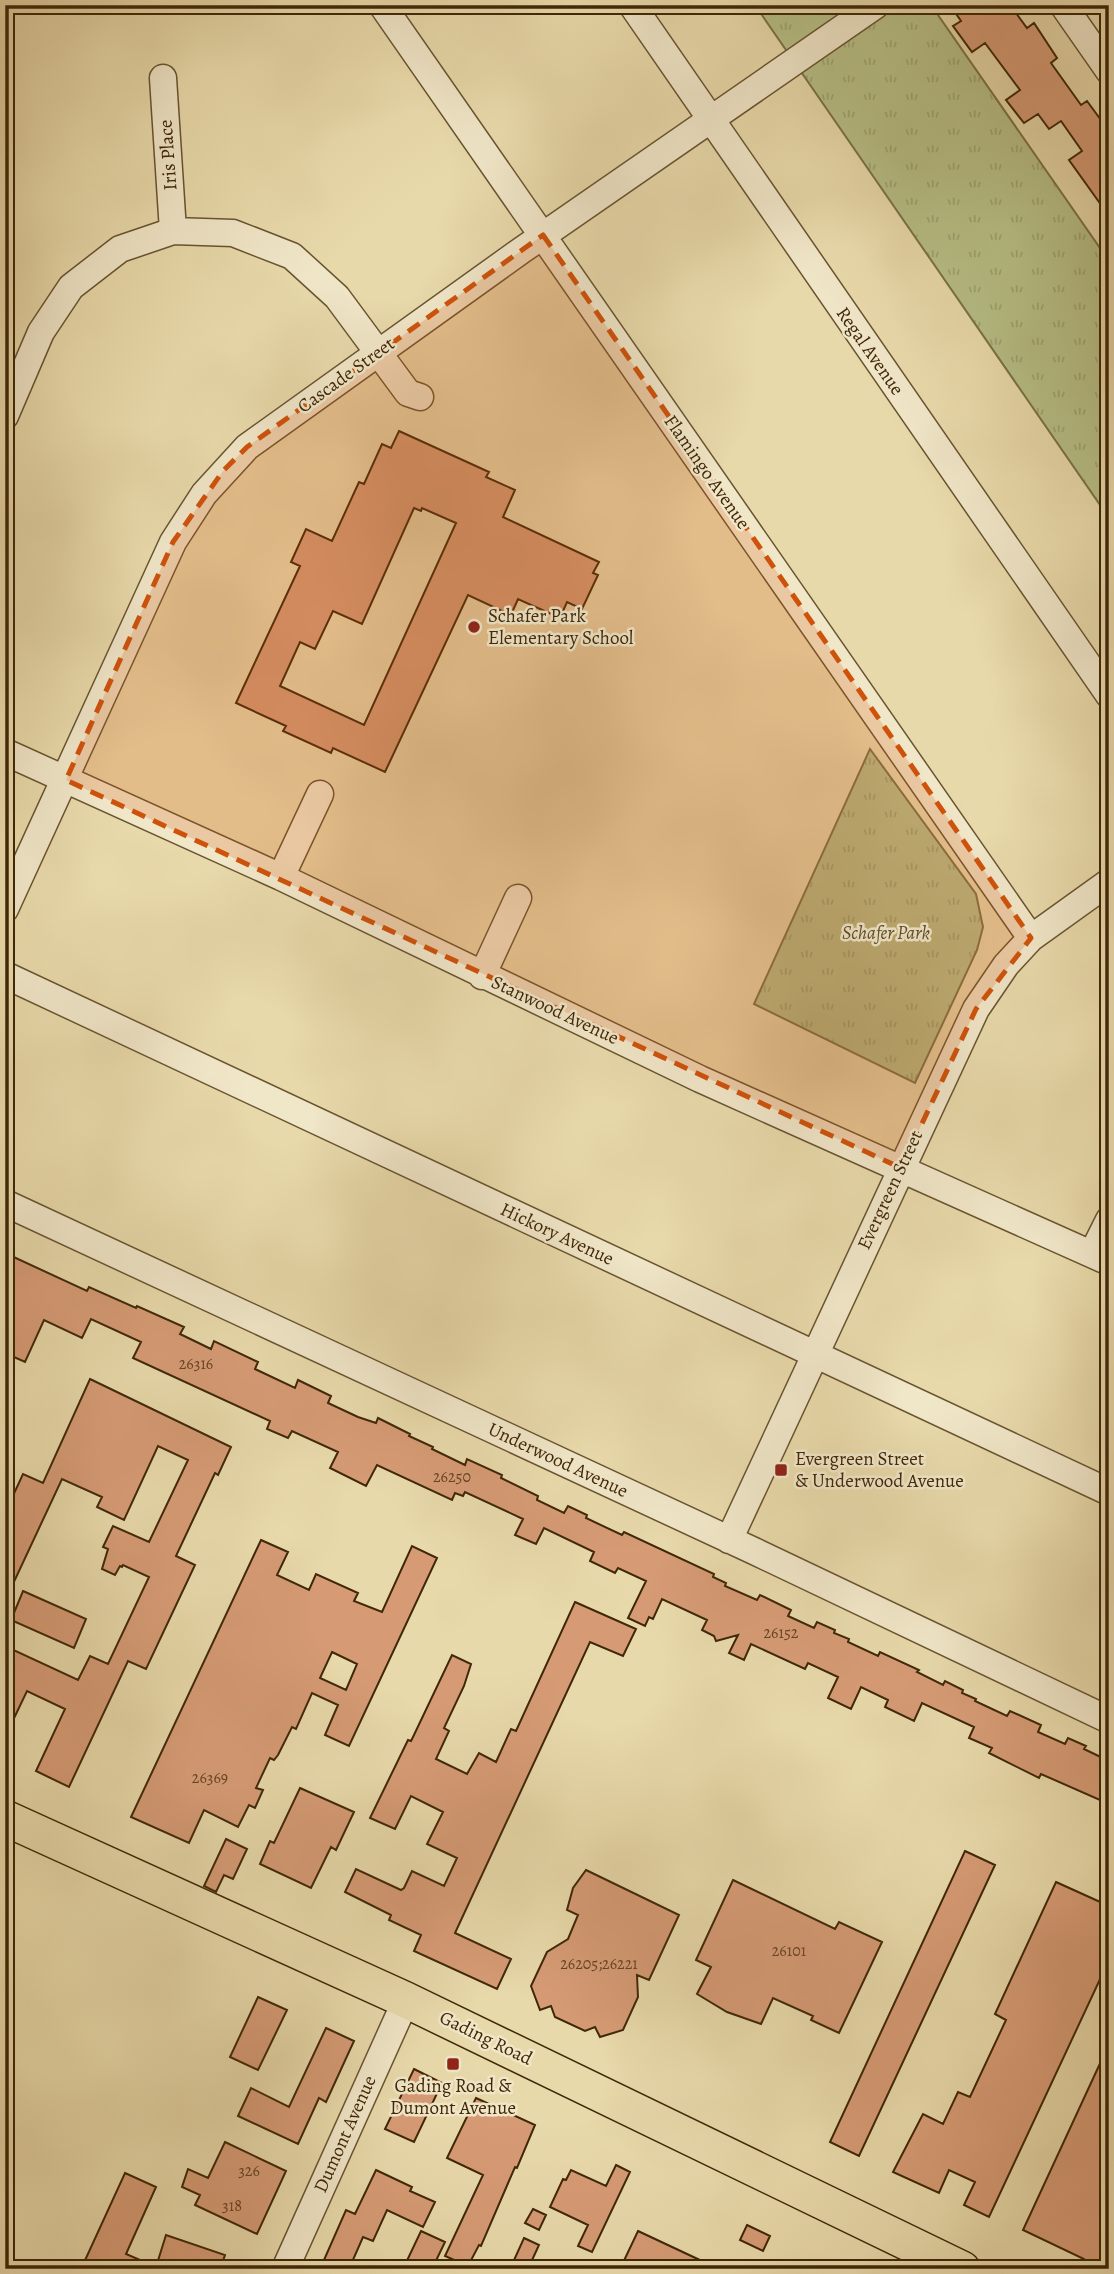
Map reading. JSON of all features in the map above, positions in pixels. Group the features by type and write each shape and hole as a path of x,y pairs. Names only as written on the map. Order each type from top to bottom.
{"main road":[{"name":"Gading Road","path":"5,1818 406,2000 962,2269"}],"street":[{"name":"Flamingo Avenue","path":"382,5 1031,938"},
{"name":"Regal Avenue","path":"632,5 1109,695"},
{"name":"Cascade Street","path":"5,909 173,542 204,494 247,447 542,235 876,5"},
{"path":"1063,5 1109,71"},
{"name":"Iris Place","path":"163,78 173,231"},
{"path":"5,416 41,332 71,287 120,249 173,231 233,233 292,256 337,297 408,393 420,397"},
{"name":"Stanwood Avenue","path":"5,752 281,877 699,1079 1101,1258"},
{"path":"281,877 320,794"},
{"name":"Evergreen Street","path":"729,1540 976,1009 1006,965 1031,938 1109,882"},
{"path":"482,976 518,898"},
{"name":"Hickory Avenue","path":"5,975 1109,1492"},
{"name":"Underwood Avenue","path":"5,1203 1109,1720"},
{"path":"1101,1258 1109,1220"},
{"name":"Dumont Avenue","path":"285,2269 406,2000"}],"highlighted area":[{"path":"543,235 1031,938 976,1009 901,1168 66,780 173,542 223,471 247,447"}],"green space":[{"path":"755,5 931,5 1109,261 1109,518"},
{"name":"Schafer Park","path":"870,749 976,894 983,927 977,950 915,1083 754,1004"}],"building":[{"path":"950,5 1010,5 1027,28 1034,23 1057,58 1051,63 1081,105 1087,101 1109,131 1109,216 1069,160 1082,151 1061,121 1049,129 1038,114 1024,123 1006,100 1020,90 985,43 972,52 953,26 961,21"},
{"path":"399,431 489,472 486,477 515,490 503,517 599,562 593,573 598,575 582,609 567,602 560,618 518,599 511,615 468,595 385,772 333,748 331,753 283,731 286,726 236,703 300,566 291,562 306,529 332,541 359,482 364,484 382,444 391,448","holes":["414,508 421,511 422,508 456,523 364,725 280,686 300,642 315,649 333,611 362,624"]},
{"path":"5,1253 87,1291 89,1287 184,1327 180,1334 211,1349 214,1341 258,1362 255,1369 295,1388 298,1380 331,1396 328,1403 376,1423 378,1418 465,1465 467,1459 502,1475 501,1478 538,1496 537,1500 564,1513 568,1506 622,1535 624,1532 714,1574 713,1577 726,1583 725,1586 757,1600 760,1595 791,1610 788,1616 814,1628 817,1622 849,1639 848,1642 878,1656 880,1652 919,1670 917,1672 943,1685 945,1681 963,1690 962,1693 976,1699 975,1701 1007,1716 1010,1711 1041,1725 1038,1732 1065,1744 1068,1738 1086,1746 1084,1749 1109,1761 1109,1804 1041,1774 1039,1778 989,1753 992,1748 969,1738 974,1727 922,1703 914,1721 885,1707 888,1700 861,1687 851,1709 828,1698 838,1677 808,1663 805,1669 751,1644 744,1660 729,1653 738,1635 716,1641 714,1636 702,1630 707,1620 662,1599 653,1619 649,1617 645,1626 628,1618 646,1581 618,1568 615,1573 590,1561 594,1552 544,1528 536,1544 515,1535 523,1519 465,1492 463,1496 455,1493 452,1500 377,1465 366,1486 330,1468 338,1452 292,1431 288,1438 267,1429 270,1421 133,1358 141,1342 91,1319 82,1338 44,1320 25,1362 5,1353"},
{"path":"90,1379 231,1447 218,1475 215,1473 176,1556 195,1565 146,1669 128,1661 69,1787 36,1771 65,1709 27,1691 5,1737 5,1646 78,1680 90,1656 108,1664 149,1577 123,1565 115,1575 102,1569 108,1549 103,1547 113,1526 149,1542 188,1460 158,1446 124,1520 97,1507 102,1497 62,1479 5,1601 5,1513 23,1474 43,1483"},
{"path":"261,1540 288,1552 277,1575 309,1590 316,1574 358,1593 354,1601 382,1612 412,1546 437,1558 349,1746 325,1735 338,1705 312,1693 296,1729 292,1727 274,1760 270,1758 256,1788 263,1790 255,1808 249,1805 238,1827 204,1810 189,1843 131,1817","holes":["332,1652 357,1664 346,1690 320,1678"]},
{"path":"23,1591 86,1619 74,1648 11,1620"},
{"path":"575,1602 636,1629 623,1656 590,1642 455,1933 511,1959 497,1989 414,1951 421,1935 389,1920 391,1915 345,1892 356,1869 401,1890 412,1871 444,1886 457,1858 427,1844 443,1812 411,1796 395,1829 370,1818 452,1655 471,1664 464,1686 444,1728 449,1731 436,1759 467,1774 479,1753 496,1762 511,1729 516,1731"},
{"path":"300,1788 354,1812 336,1850 331,1847 311,1888 260,1864 270,1841 274,1843"},
{"path":"226,1839 247,1849 233,1879 224,1875 216,1892 204,1886"},
{"path":"965,1851 995,1865 859,2156 830,2142"},
{"path":"586,1870 679,1915 649,1980 637,1975 638,1997 623,2030 600,2037 595,2027 585,2031 555,2017 551,2006 540,2010 531,1986 547,1952 568,1939 578,1915 567,1910 573,1888"},
{"path":"733,1880 835,1929 839,1922 882,1942 839,2033 811,2020 813,2016 773,1998 761,2024 727,2012 697,1994 711,1967 696,1960"},
{"path":"1056,1882 1109,1906 1109,1960 989,2217 964,2205 975,2182 949,2170 939,2193 893,2172 923,2114 943,2124 958,2092 970,2097 1006,2020 995,2014"},
{"path":"258,1997 287,2010 258,2070 230,2057"},
{"path":"326,2028 354,2041 326,2102 319,2098 298,2144 238,2116 251,2088 289,2107"},
{"path":"1109,2044 1109,2269 1095,2269 1083,2263 1084,2259 1023,2230"},
{"path":"414,2069 442,2083 414,2142 385,2129"},
{"path":"476,2098 535,2125 481,2246 479,2245 468,2266 445,2256 483,2175 447,2158"},
{"path":"225,2142 286,2171 257,2234 195,2205 200,2195 182,2187 188,2169 208,2178"},
{"path":"616,2165 630,2172 592,2252 578,2246 588,2225 550,2207 563,2179 566,2180 571,2170 606,2186"},
{"path":"376,2170 412,2187 410,2191 435,2202 423,2227 387,2210 373,2241 363,2237 349,2269 320,2269 346,2210 355,2214"},
{"path":"125,2173 156,2187 126,2254 156,2267 166,2235 225,2255 220,2269 81,2269"},
{"path":"533,2209 546,2215 539,2230 525,2223"},
{"path":"747,2225 770,2236 763,2251 740,2240"},
{"path":"421,2231 445,2242 432,2269 403,2269"},
{"path":"638,2231 719,2269 620,2269"},
{"path":"524,2238 539,2245 528,2269 510,2269"}],"place":[{"name":"Schafer Park Elementary School","path":"474,627"},
{"name":"Evergreen Street & Underwood Avenue","path":"781,1470"},
{"name":"Gading Road & Dumont Avenue","path":"453,2064"}]}
